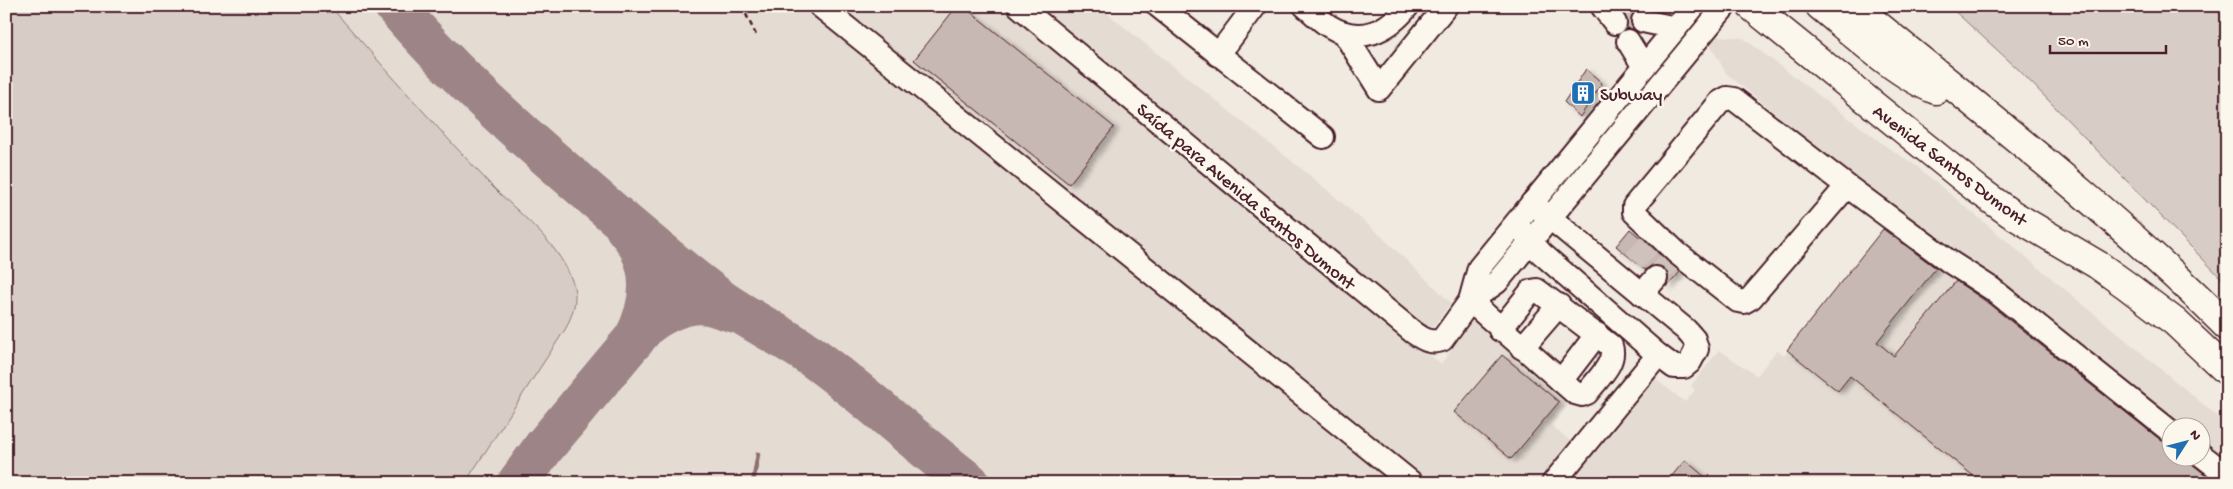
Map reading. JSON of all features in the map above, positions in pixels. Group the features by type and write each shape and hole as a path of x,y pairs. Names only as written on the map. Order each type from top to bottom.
{"main road":[{"name":"Avenida Santos Dumont","path":"1751,6 1977,189 2010,213 2098,264 2175,322 2227,371"},
{"path":"1820,6 1875,51 1928,87 1973,103"},
{"path":"1854,6 2072,184 2174,272 2227,326"}],"street":[{"path":"820,6 1412,483"},
{"name":"Saída para Avenida Santos Dumont","path":"1019,6 1422,339 1436,342 1442,340 1470,301"},
{"path":"1158,6 1323,138"},
{"path":"1218,55 1255,6"},
{"path":"1305,6 1329,26 1344,33 1363,34 1378,32 1396,21 1408,6"},
{"path":"1344,33 1379,89 1446,6"},
{"path":"1470,301 1480,268 1694,6"},
{"path":"1470,301 1497,282 1531,243 1725,6"},
{"path":"1619,19 1676,28"},
{"path":"1619,19 1644,67"},
{"path":"1516,224 1531,243 1658,355 1674,367 1684,367 1690,362 1697,349 1694,339 1686,330 1661,272 1641,254 1634,206 1720,102 1727,98 1734,98 1847,186 1950,262 1992,289 2160,423"},
{"path":"1532,203 1551,218 1641,254 1661,272 1744,302 1751,298 1847,186"},
{"path":"1470,301 1500,330 1575,393 1582,395 1587,392 1611,361 1614,353 1611,346 1597,334 1538,290 1531,292 1500,330"},
{"path":"1522,348 1558,305"},
{"path":"1553,483 1658,355"},
{"path":"2210,462 2227,475"}],"path":[{"path":"742,6 757,37"}],"shaded area":[{"path":"6,6 1098,6 1314,179 1381,236 1451,303 1418,345 1441,364 1471,322 1481,323 1571,401 1551,425 1571,442 1537,483 6,483"},
{"path":"6,6 330,6 490,184 546,239 564,264 575,291 571,316 566,328 465,483 6,483"},
{"path":"1949,6 2227,6 2227,284 2018,69"},
{"path":"1719,36 1743,38 1887,147 1915,165 2227,424 2227,483 1562,483 1650,375 1685,402 1695,390 1691,386 1719,350 1757,376 1777,350 1784,356 1889,223 1895,211 1726,73 1711,46 1710,39"}],"building":[{"path":"957,6 963,6 1114,127 1069,184 914,60"},
{"path":"1628,6 1640,8 1630,18 1633,29 1627,28 1628,21 1623,12"},
{"name":"Subway","path":"1586,69 1602,83 1580,117 1564,102"},
{"path":"1630,229 1680,272 1667,287 1669,274 1664,268 1652,265 1645,270 1616,246"},
{"path":"1883,229 1936,268 1877,342 1894,356 1956,281 1984,300 2160,439 2160,466 2195,466 2216,483 1982,483 1850,376 1838,391 1787,350"},
{"path":"1502,355 1559,402 1511,459 1454,412"},
{"path":"1685,460 1712,483 1666,483"}],"waterway":[{"path":"753,483 758,454"}],"taxiway":[{"path":"395,6 434,50 497,112 641,237 722,301 797,346 821,363 969,483"},
{"path":"626,228 643,254 649,282 646,311 634,340"},
{"path":"518,483 544,447 646,325 684,305 709,304 736,312"}],"tunnel":[{"path":"1623,13 1643,21"},
{"path":"1634,261 1649,245"},
{"path":"1656,278 1670,261"}],"place":[{"name":"Subway","path":"1583,93"}]}
